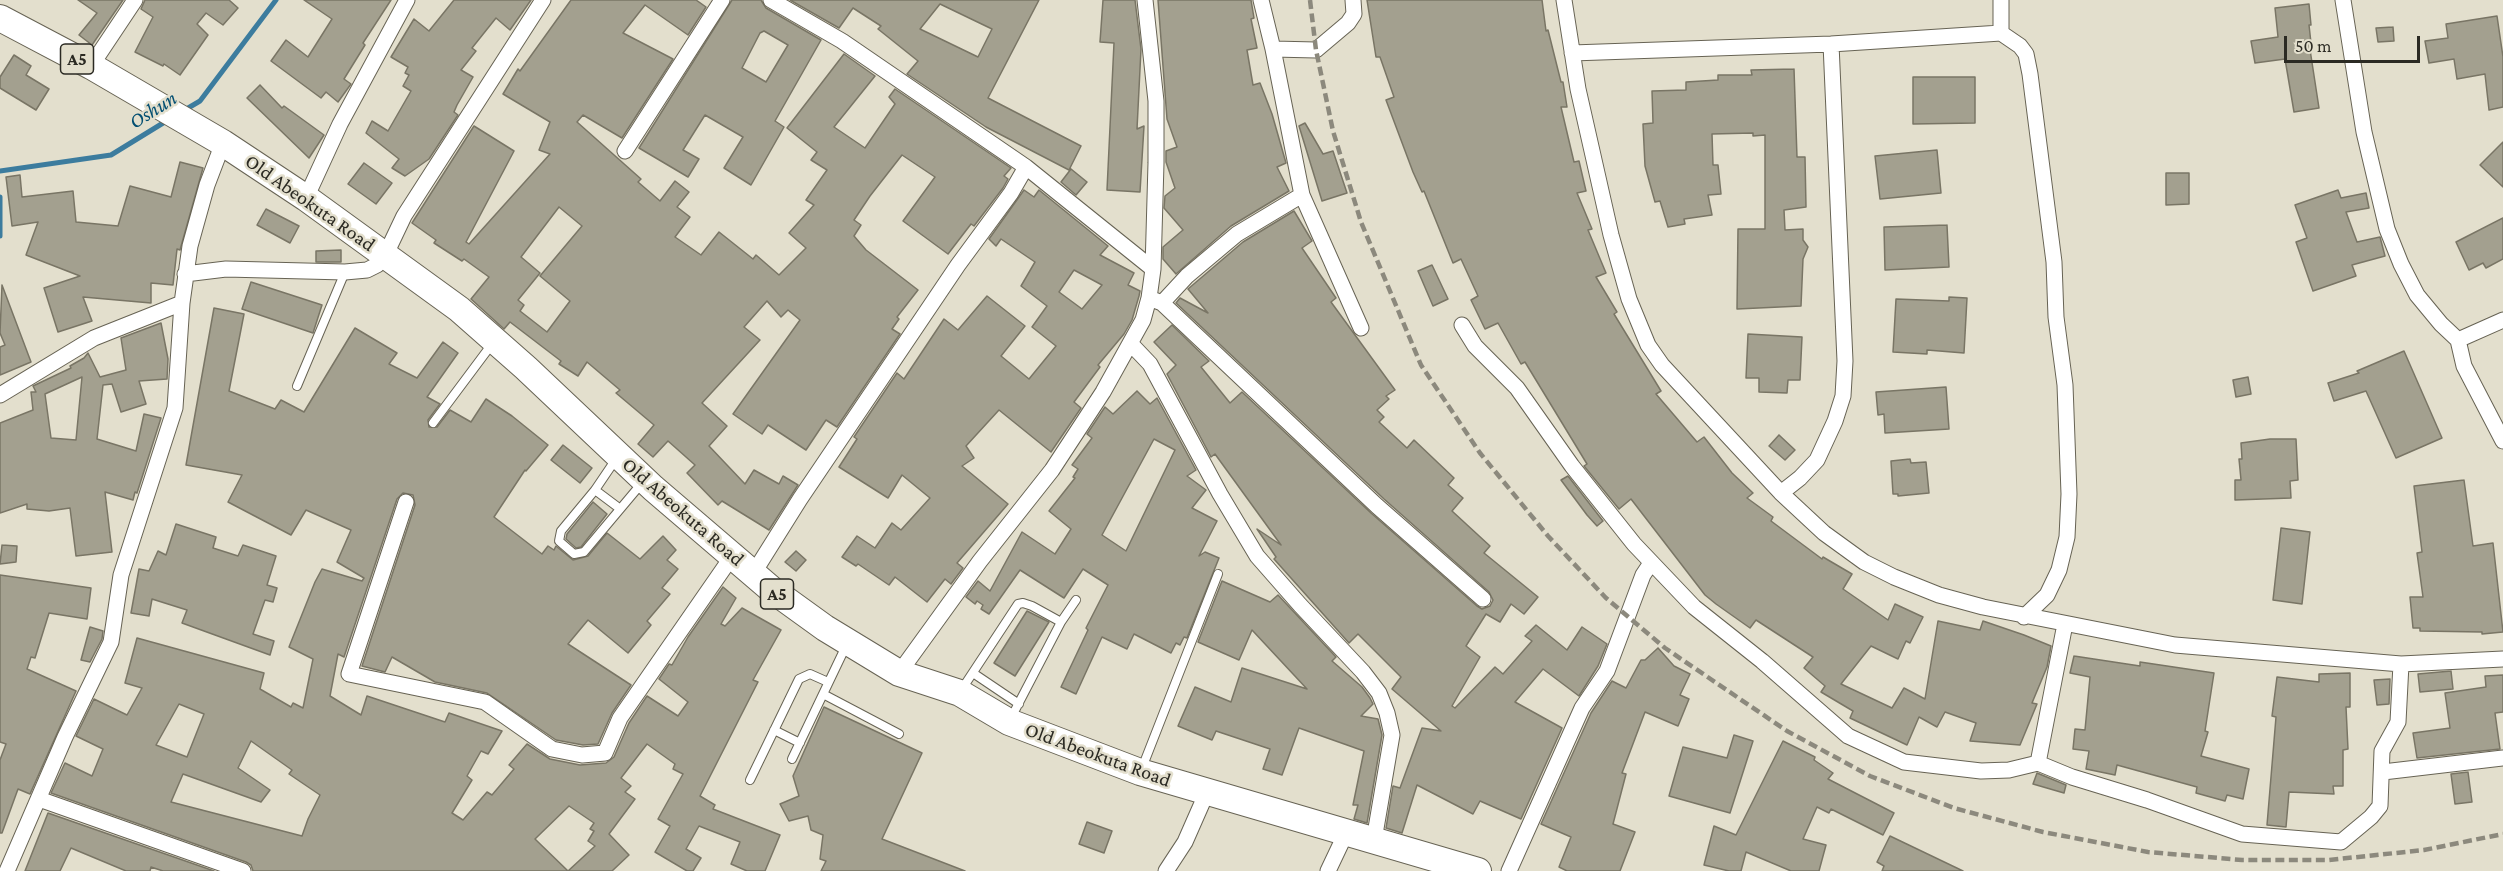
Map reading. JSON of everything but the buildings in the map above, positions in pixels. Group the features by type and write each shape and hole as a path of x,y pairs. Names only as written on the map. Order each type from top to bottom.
{"highway":[{"name":"Old Abeokuta Road","path":"0,18 91,66 224,143 306,198 459,309 645,480 753,574 825,628 899,673 966,683 1014,713 1140,772 1478,871"}],"street":[{"path":"91,66 135,0"},
{"path":"306,198 340,124 407,0"},
{"path":"185,274 245,269 345,272 367,270 377,265 385,256 404,216 543,0"},
{"path":"625,151 722,0"},
{"path":"771,0 842,41 1026,167 1153,269"},
{"path":"1145,0 1156,101 1153,269 1156,301 1377,506 1483,600"},
{"path":"1261,0 1302,195 1361,328"},
{"path":"1273,49 1316,50 1348,23 1354,14 1353,0"},
{"path":"1564,0 1572,53 1611,235 1629,299 1644,336 1662,366 1781,493 1824,533 1864,562 1939,595 2024,617 2175,645 2401,664 2503,659"},
{"path":"2001,0 2001,33"},
{"path":"2343,0 2364,132 2387,229 2417,295 2458,340 2464,366 2503,441"},
{"path":"1572,53 1831,44 2001,33 2020,46 2026,54 2030,74 2054,262 2056,317 2065,385 2069,494 2067,537 2059,570 2047,595 2024,617"},
{"path":"1781,493 1817,460 1835,421 1843,396 1845,361 1831,44"},
{"path":"7,871 65,737 111,642 121,575 175,408 185,274 204,195 224,143"},
{"path":"753,574 800,499 951,274 1011,194 1026,167"},
{"path":"899,673 980,561 1052,470 1156,301 1237,234 1302,195"},
{"path":"0,395 94,338 182,303"},
{"path":"2458,340 2503,320"},
{"path":"1462,325 1475,346 1518,388 1572,466 1651,563 1694,607 1762,661 1848,736 1904,762 1952,769 2009,770 2038,763 2072,777 2147,800 2242,834 2341,842 2371,817 2380,806 2382,751 2398,722 2401,664"},
{"path":"1131,344 1150,364 1220,494 1257,556 1364,672 1379,693 1388,713 1392,735 1374,840"},
{"path":"406,502 349,674 485,702 552,749 582,755 605,753 620,718 733,555"},
{"path":"1509,871 1582,708 1607,671 1643,575 1651,563"},
{"path":"2038,763 2066,624"},
{"path":"2383,772 2503,758"},
{"path":"1166,871 1185,842 1207,792"},
{"path":"39,799 243,871"},
{"path":"1328,871 1346,833"}],"lane":[{"path":"297,386 345,272"},
{"path":"434,423 495,340"},
{"path":"619,456 559,536 559,541 574,554 584,552 645,480"},
{"path":"595,490 619,508"},
{"path":"1140,772 1218,574"},
{"path":"1014,713 1061,622 1076,600"},
{"path":"966,683 1018,604 1032,606 1061,622"},
{"path":"792,759 848,642"},
{"path":"750,780 799,679 810,674 828,682"},
{"path":"823,694 899,734"},
{"path":"774,730 800,743"}],"waterway":[{"name":"Oshun","path":"183,111 200,101 276,0"},
{"name":"Oshun","path":"0,171 111,155 168,120"},
{"name":"Oshun","path":"0,197 0,236"}],"railway":[{"path":"1310,0 1316,50 1333,131 1361,222 1421,365 1480,453 1548,536 1606,598 1665,648 1787,731 1870,776 1954,808 2043,832 2148,852 2242,860 2329,860 2424,850 2503,834"}]}
